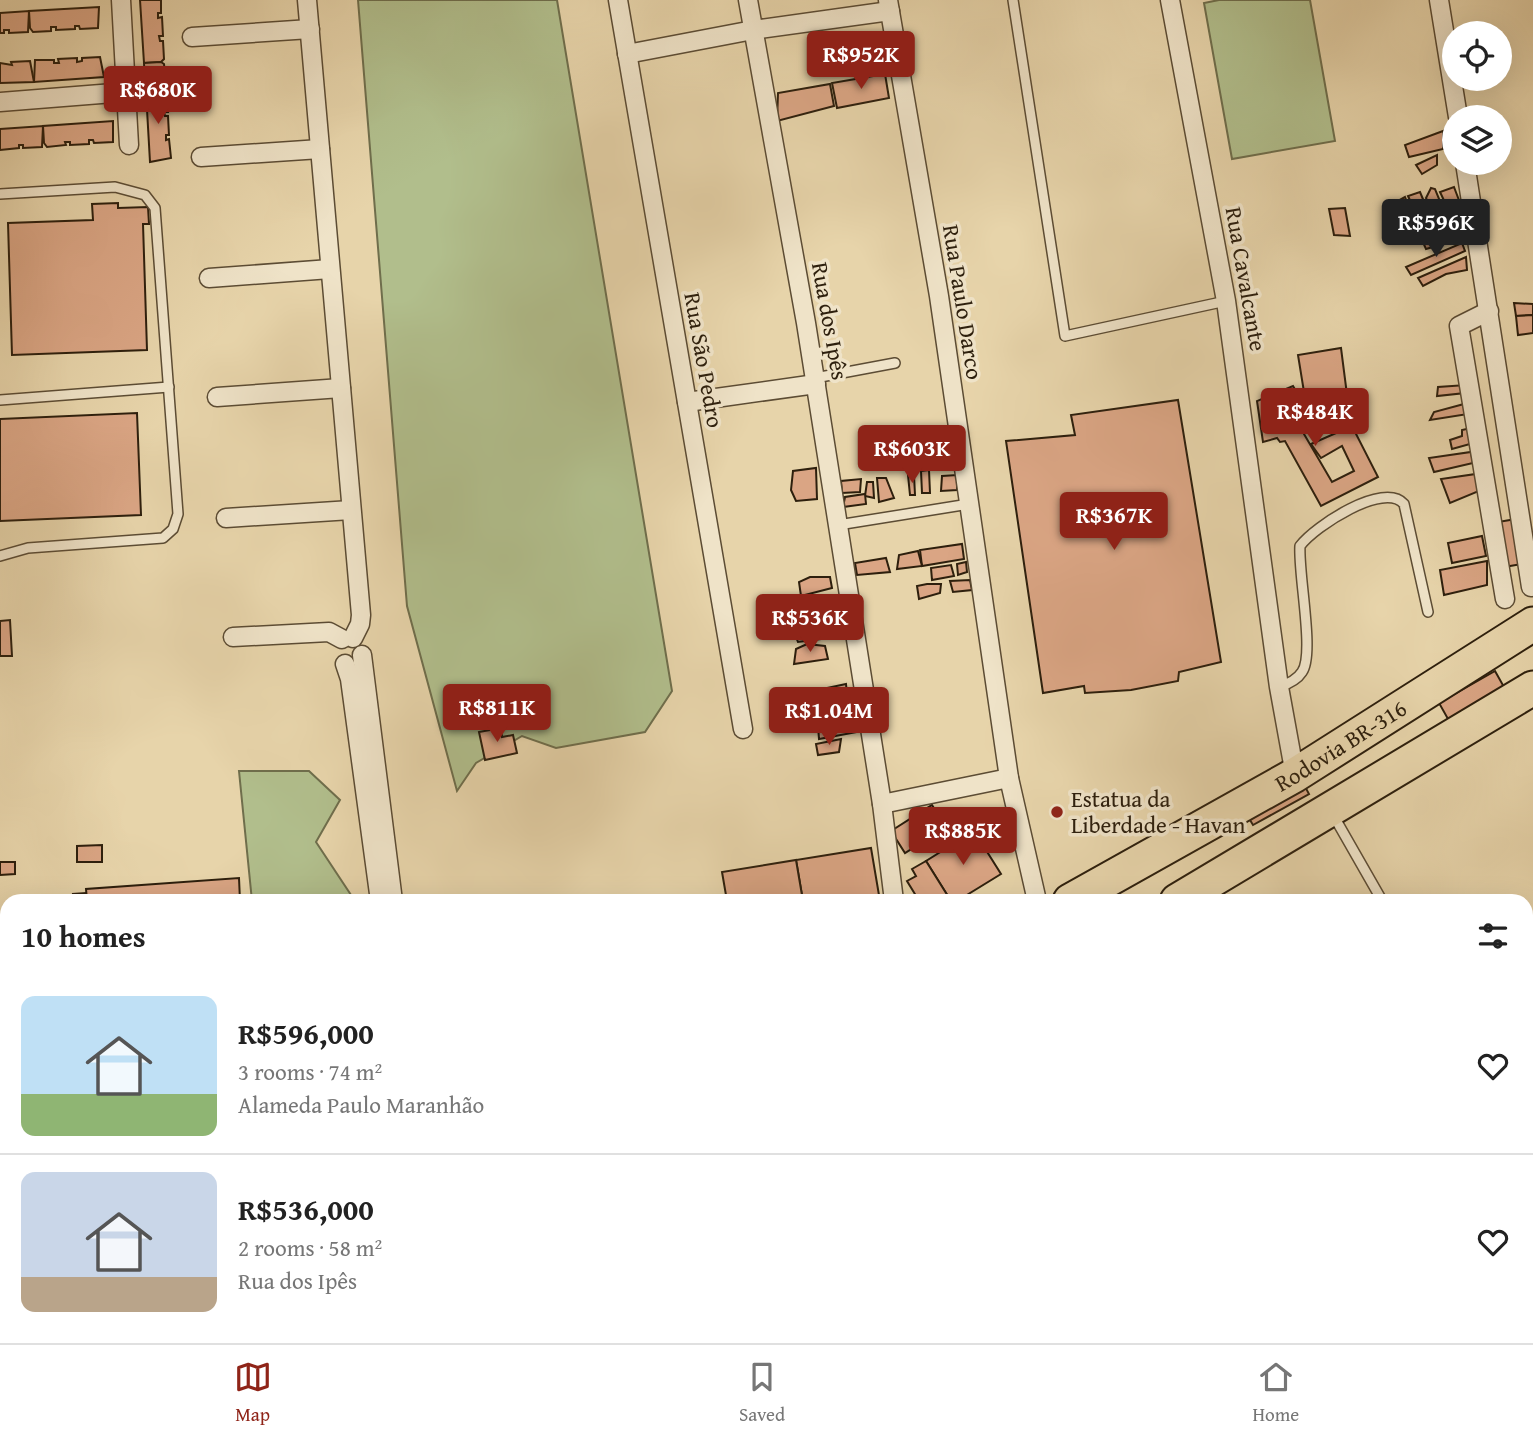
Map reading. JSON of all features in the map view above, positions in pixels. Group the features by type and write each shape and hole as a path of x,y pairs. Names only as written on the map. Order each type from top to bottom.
{"highway":[{"name":"Rodovia BR-316","path":"1082,894 1295,775 1533,624"},
{"path":"1189,894 1331,812 1533,688"}],"street":[{"path":"121,0 129,145"},
{"path":"307,0 360,615 360,624 335,652 345,664 351,679 379,894"},
{"name":"Rua São Pedro","path":"618,0 743,729"},
{"name":"Rua dos Ipês","path":"748,0 816,381 882,804 893,894"},
{"name":"Rua Cavalcante","path":"1170,0 1226,301 1279,687 1295,775"},
{"path":"1439,0 1456,105"},
{"path":"627,54 889,5"},
{"name":"Rua Paulo Darco","path":"889,5 939,296 1009,778 1035,894"},
{"path":"192,37 310,29"},
{"path":"0,102 126,92"},
{"path":"201,157 320,149"},
{"path":"1467,175 1531,587"},
{"path":"209,278 330,269"},
{"path":"1489,311 1460,326 1505,599"},
{"path":"687,402 816,381"},
{"path":"218,397 341,388"},
{"path":"226,519 351,510"},
{"path":"233,637 329,632 361,644 392,894"},
{"path":"345,664 355,663 362,654"},
{"path":"882,804 1009,778"}],"lane":[{"path":"1013,0 1065,336 1226,301"},
{"path":"0,194 115,187 138,192 150,201 156,214 178,514 169,534 154,539 28,548 0,556"},
{"path":"816,381 895,363"},
{"path":"0,400 169,387"},
{"path":"1279,687 1291,683 1303,672 1307,653 1300,546 1310,532 1332,519 1371,500 1387,495 1398,497 1404,504 1428,612"},
{"path":"838,525 969,504"},
{"path":"1331,812 1378,894"}],"green space":[{"path":"358,0 557,0 672,691 645,732 556,748 522,736 476,763 457,791 407,606"},
{"path":"1219,0 1310,0 1335,141 1232,159 1204,3"},
{"path":"239,771 309,771 340,800 316,842 350,894 251,894"}],"building":[{"path":"140,0 161,0 161,13 158,13 158,18 162,17 163,36 159,36 160,41 163,41 164,59 161,62 144,63"},
{"path":"99,7 98,28 80,29 75,26 75,29 56,30 56,27 51,27 51,31 33,32 30,28 29,11"},
{"path":"29,11 28,32 9,33 9,30 4,30 4,33 0,33 0,13"},
{"path":"100,57 104,77 34,82 35,60 54,60 54,63 59,63 58,59 77,58 77,62 82,61 82,58"},
{"path":"30,61 34,82 0,83 0,63 12,65 11,62"},
{"path":"144,63 164,64 166,83 145,86"},
{"path":"885,74 889,98 837,108 832,83"},
{"path":"830,84 834,106 777,121 778,93"},
{"path":"146,92 166,93 168,112 164,112 165,116 168,116 169,135 166,135 166,140 169,139 171,158 150,162"},
{"path":"113,121 113,142 94,143 89,140 89,144 70,145 70,142 65,142 66,145 47,147 44,143 43,126"},
{"path":"43,126 42,147 23,148 23,145 19,145 19,148 0,150 0,129"},
{"path":"1442,131 1442,149 1409,157 1405,145"},
{"path":"1437,155 1437,165 1422,174 1416,165"},
{"path":"1454,187 1460,203 1448,209 1440,192"},
{"path":"1431,188 1435,189 1444,211 1434,216 1426,198"},
{"path":"1420,192 1430,216 1420,222 1408,196"},
{"path":"1405,197 1415,222 1408,225 1394,203"},
{"path":"118,203 118,208 148,207 149,224 143,224 147,350 12,355 8,223 93,220 92,204"},
{"path":"1345,208 1350,236 1334,235 1329,209"},
{"path":"1455,227 1460,239 1426,249 1422,240"},
{"path":"1462,243 1465,251 1411,275 1406,267"},
{"path":"1466,257 1467,270 1446,274 1423,286 1418,278"},
{"path":"1514,303 1533,304 1533,315 1516,316"},
{"path":"1533,315 1533,333 1518,335 1516,316"},
{"path":"1341,348 1350,418 1309,423 1298,355"},
{"path":"1466,385 1465,393 1437,396 1438,387"},
{"path":"1293,386 1297,393 1270,409 1269,421 1281,417 1278,412 1283,409 1282,404 1298,394 1305,424 1302,424 1306,431 1304,434 1332,482 1354,471 1342,446 1321,458 1311,444 1352,426 1378,477 1321,506 1285,441 1280,442 1277,438 1263,442 1257,401"},
{"path":"1178,400 1221,662 1179,672 1178,681 1131,690 1085,693 1084,686 1043,693 1006,441 1075,435 1071,415"},
{"path":"1464,404 1468,414 1430,420 1434,412"},
{"path":"137,413 141,515 0,521 0,419"},
{"path":"1471,428 1470,444 1452,449 1450,440 1462,436 1462,430"},
{"path":"1471,452 1473,463 1434,472 1429,458"},
{"path":"816,468 817,499 796,501 791,490 793,471"},
{"path":"929,470 930,493 922,493 921,471"},
{"path":"1476,474 1479,491 1450,503 1441,479"},
{"path":"908,475 914,475 915,495 910,495"},
{"path":"957,475 957,490 941,491 942,476"},
{"path":"877,478 886,478 894,498 879,502"},
{"path":"861,479 860,492 842,493 841,481"},
{"path":"867,482 873,482 874,498 865,496"},
{"path":"865,494 866,504 843,507 845,497"},
{"path":"1516,519 1522,564 1504,567 1498,522"},
{"path":"1482,536 1486,556 1452,563 1448,543"},
{"path":"962,544 964,559 922,566 920,550"},
{"path":"918,551 922,566 897,569 899,555"},
{"path":"886,558 890,572 857,575 855,563"},
{"path":"1487,561 1487,585 1444,595 1440,570"},
{"path":"966,562 967,572 958,575 957,564"},
{"path":"951,565 954,576 932,580 931,568"},
{"path":"810,577 830,577 832,588 801,596 799,582"},
{"path":"970,580 972,590 953,592 950,581"},
{"path":"941,584 940,593 919,599 917,586"},
{"path":"10,620 12,656 0,656 0,621"},
{"path":"834,624 838,637 798,642 796,637 815,626"},
{"path":"807,644 825,646 828,659 794,664 796,649"},
{"path":"1495,671 1504,687 1448,719 1439,703"},
{"path":"846,684 847,694 822,699 822,689"},
{"path":"850,699 857,732 819,739 818,726 839,718 836,701"},
{"path":"800,706 819,707 820,718 802,721"},
{"path":"501,728 502,737 513,735 517,753 485,760 479,732"},
{"path":"841,739 839,752 818,755 816,744"},
{"path":"1301,779 1309,794 1253,825 1244,810"},
{"path":"932,805 946,827 905,853 891,831"},
{"path":"974,831 1001,874 968,894 947,894 926,861"},
{"path":"102,845 102,862 77,862 77,846"},
{"path":"871,848 879,894 802,894 796,860"},
{"path":"796,860 802,894 726,894 722,872"},
{"path":"926,861 947,894 915,894 907,881 916,876 912,869"},
{"path":"0,862 15,862 15,874 0,875"},
{"path":"239,878 240,894 86,894 86,889"}],"place":[{"name":"Estatua da Liberdade - Havan","path":"1057,812"}]}
